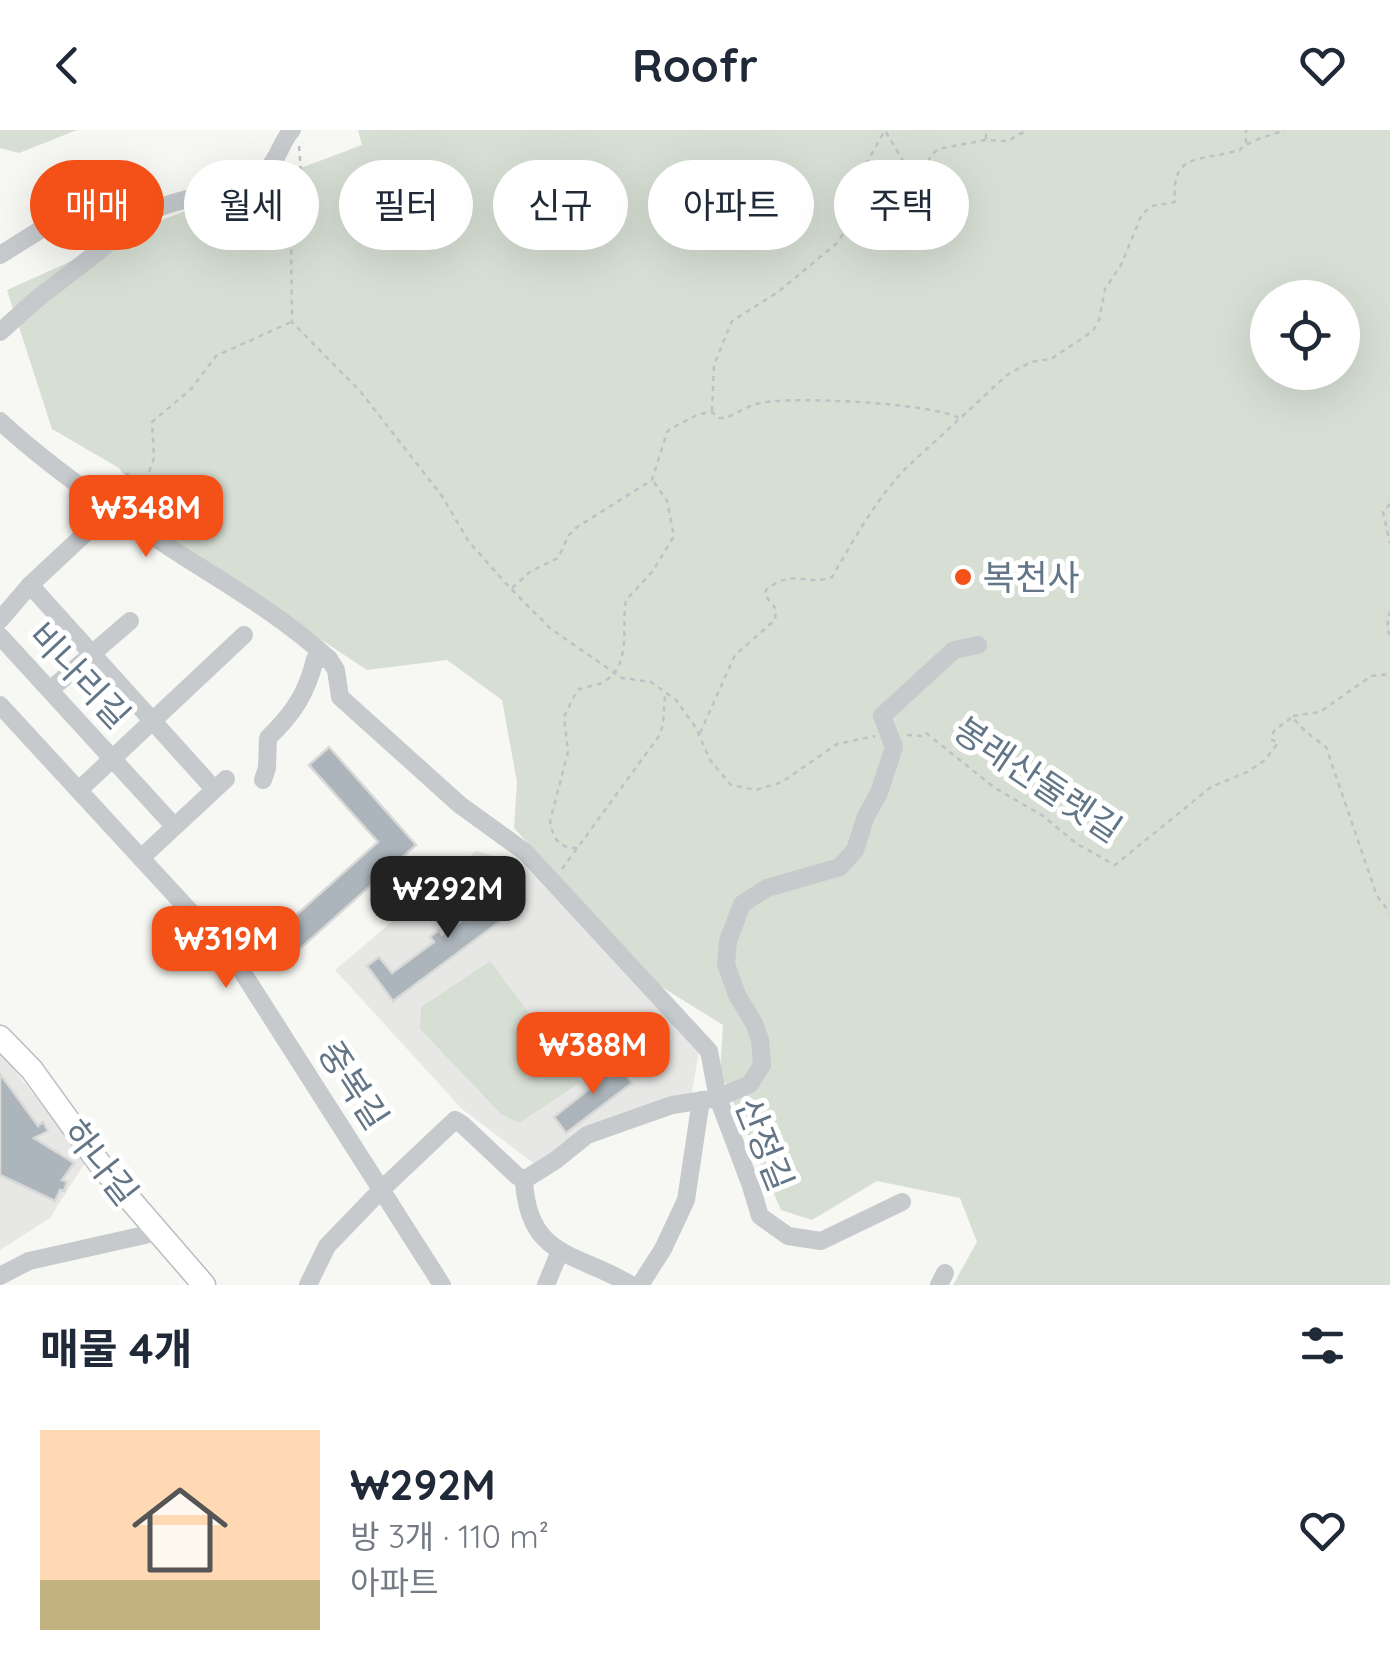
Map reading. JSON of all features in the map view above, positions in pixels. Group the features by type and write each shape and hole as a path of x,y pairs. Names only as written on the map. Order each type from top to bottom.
{"main road":[{"name":"하나길","path":"0,1037 32,1070 102,1168 204,1285"}],"street":[{"path":"0,332 130,226 156,209 243,184 268,170 285,137 295,136"},
{"path":"0,255 48,226 80,227 99,251"},
{"path":"0,421 107,504 300,632 336,670 340,696 460,805 524,852 708,1050 710,1099 686,1200 640,1285"},
{"path":"0,620 91,528"},
{"name":"비나리길","path":"0,636 174,826 220,784 153,720 30,586"},
{"path":"50,690 130,621"},
{"name":"비나리길","path":"79,790 244,635"},
{"path":"710,1099 750,1084 762,1065 754,1023 737,995 726,964 728,941 742,904 767,888 840,866 847,859 855,850 866,816 879,794 894,747 882,716 954,650 978,645"},
{"path":"263,780 268,768 268,738 290,717 310,682 316,658 328,659"},
{"name":"중복길","path":"0,706 234,959 442,1285"},
{"path":"141,858 174,826"},
{"name":"산정길","path":"524,1180 587,1136 672,1105 710,1099 750,1182 760,1216 788,1236 821,1241 902,1202"},
{"path":"308,1285 327,1246 455,1120 524,1180 534,1227 540,1236 569,1257 610,1272 631,1285"},
{"path":"0,1276 28,1261 158,1232"},
{"path":"546,1285 560,1251"}],"path":[{"path":"885,130 903,160"},
{"path":"869,160 885,130"},
{"path":"986,130 986,140"},
{"path":"928,160 938,149 986,140 1008,141 1027,130"},
{"path":"1246,130 1246,145"},
{"path":"698,734 734,655 775,620 776,609 765,595 766,590 787,578 832,577 848,545 893,482 960,418 1007,375 1032,362 1052,358 1092,331 1099,320 1105,289 1122,263 1145,210 1174,202 1174,178 1192,161 1237,151 1284,130"},
{"path":"295,136 302,187 288,202 292,322 360,392 442,496 469,542 551,629 622,678 650,682 665,693 664,724 659,736 552,882"},
{"path":"712,412 714,365 732,321 778,292 834,246"},
{"path":"107,504 126,474 139,480 148,475 154,458 152,422 192,388 216,356 292,322"},
{"path":"511,589 531,570 558,558 577,527 652,480 670,428 699,414 712,412 725,418 758,403 804,400 934,409 960,418"},
{"path":"577,848 558,843 550,821 568,752 564,717 578,690 600,684 614,673 625,641 626,600 652,572 674,536 666,501 652,480"},
{"path":"1390,504 1384,512 1390,544"},
{"path":"1390,612 1390,637"},
{"path":"1292,717 1320,712 1371,676 1390,674"},
{"name":"봉래산둘렛길","path":"665,693 676,700 710,760 731,784 756,790 782,782 837,744 887,733 926,733 995,788 1115,865 1211,788 1265,760 1278,742 1271,739 1274,731 1292,717"},
{"path":"1292,717 1326,747 1377,896 1390,913"}],"shaded area":[{"path":"0,130 77,130 19,153 0,148"},
{"path":"358,130 1390,130 1390,1285 953,1285 977,1242 960,1198 877,1181 812,1220 781,1210 720,1072 723,1025 657,984 514,828 517,782 502,700 447,660 367,670 281,613 188,560 119,468 52,429 7,290 96,250 164,250 164,219 184,212 184,250 319,250 319,161 362,145"},
{"path":"476,851 523,864 699,1051 691,1098 537,1166 462,1109 335,970"},
{"path":"490,961 581,1082 519,1123 501,1114 420,1029 421,1007"},
{"path":"0,1052 86,1161 50,1218 0,1250"}],"building":[{"path":"329,747 416,845 294,954 276,933 378,842 309,765"},
{"path":"495,882 503,893 510,887 523,904 393,1001 367,966 379,957 392,973 434,942 430,937 439,930 442,935 462,920 455,912 465,904 472,914 483,906 476,896"},
{"path":"600,1063 610,1076 621,1068 632,1083 566,1133 554,1117 598,1082 590,1071"},
{"path":"0,1074 38,1126 43,1122 48,1131 34,1138 74,1163 62,1180 67,1182 64,1191 60,1190 55,1201 0,1175"}],"place":[{"name":"복천사","path":"963,577"}]}
